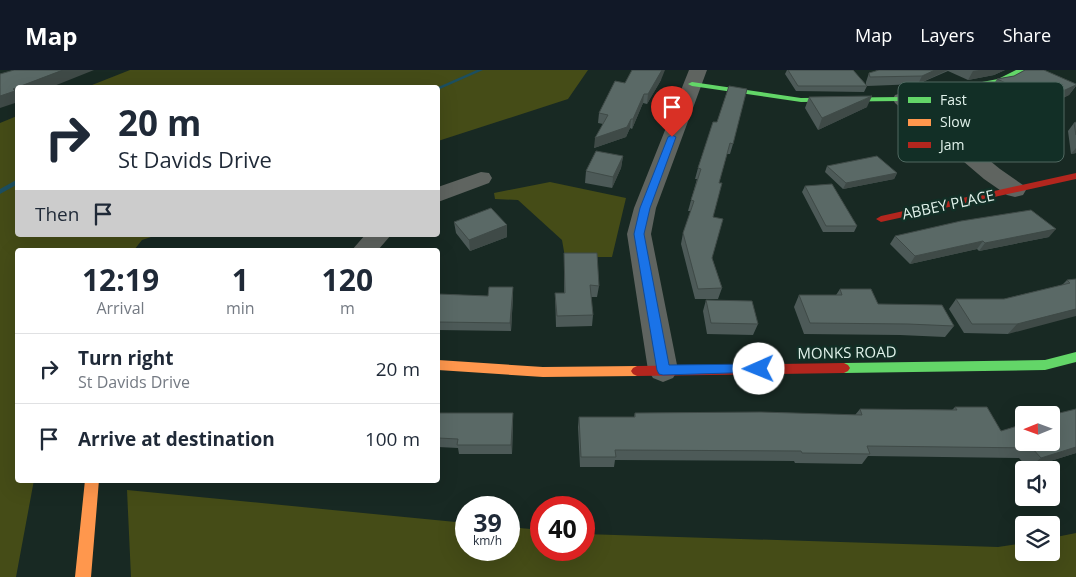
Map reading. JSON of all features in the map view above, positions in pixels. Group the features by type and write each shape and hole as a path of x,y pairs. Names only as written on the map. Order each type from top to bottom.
{"street":[{"path":"995,82 1021,70"},
{"path":"663,370 639,234 645,208 695,77 801,100 898,99"},
{"name":"ABBEY PLACE","path":"978,162 1015,190"},
{"name":"ABBEY PLACE","path":"881,219 1076,176"},
{"path":"440,194 482,178"},
{"path":"366,248 377,237"},
{"name":"MONKS ROAD","path":"440,365 542,372 1045,365 1076,357"},
{"path":"83,577 92,483"}],"green space":[{"path":"130,70 588,70 568,99 440,140 440,85 92,85"},
{"path":"15,117 15,237 151,237 142,240 136,248 15,248 15,483 33,483 16,577 0,577 0,123"},
{"path":"550,182 626,198 612,257 565,257 562,240 518,200 495,199 494,193"},
{"path":"127,490 455,522 455,561 520,561 520,528 530,529 530,561 595,561 595,534 998,547 1015,544 1015,561 1060,561 1060,536 1076,533 1076,577 131,577"}],"building":[{"path":"14,70 63,70 24,85 15,85 13,89 15,91 0,96 0,74"},
{"path":"632,70 662,70 648,94 644,94 633,119 631,119 627,127 595,138 608,115 599,113 615,81 625,83"},
{"path":"788,70 853,70 867,86 798,86"},
{"path":"879,70 935,70 922,76 870,77 869,73"},
{"path":"1025,70 1044,70 1076,85 1064,90 1064,82 1004,82 997,79 1014,76"},
{"path":"729,86 747,89 733,144 730,143 719,183 722,183 713,217 723,219 712,258 722,288 698,289 683,233 694,201 691,200 701,169 698,168 713,122 717,122"},
{"path":"872,96 822,118 809,97"},
{"path":"596,151 623,156 613,177 586,171"},
{"path":"877,156 897,173 846,183 827,166"},
{"path":"832,184 857,226 826,226 805,186"},
{"path":"491,208 507,225 469,240 454,222"},
{"path":"1031,210 1056,229 985,243 983,241 915,256 895,236 961,221"},
{"path":"564,253 597,253 599,286 590,285 593,315 557,316 555,293 565,293"},
{"path":"1076,279 1076,309 1017,324 972,324 956,299 1004,299 1070,283 1067,280"},
{"path":"489,287 513,287 510,323 440,322 440,294 488,296"},
{"path":"840,289 871,289 878,304 942,305 954,326 810,323 799,295 842,295"},
{"path":"706,300 752,301 758,324 711,323"},
{"path":"955,407 987,407 1001,431 1015,427 1015,448 867,446 870,454 802,453 801,451 615,450 616,457 581,457 579,417 635,417 635,413 760,412 862,415 860,409 957,410"},
{"path":"1076,409 1076,447 1041,458 1035,451 1060,451 1060,413"},
{"path":"440,413 513,413 511,445 457,445 458,439 440,438"}],"waterway":[{"path":"440,87 481,70"},
{"path":"0,192 15,183"}],"traffic: fast":[{"path":"995,82 1021,70"},
{"path":"692,84 801,100 898,99"},
{"path":"844,368 1045,365 1076,357"}],"traffic: slow":[{"path":"440,365 543,372 637,371"},
{"path":"83,577 92,483"}],"traffic: jam":[{"path":"881,219 1076,176"},
{"path":"637,371 844,368"}],"route":[{"path":"672,137 645,208 639,234 663,370 759,369"}]}
